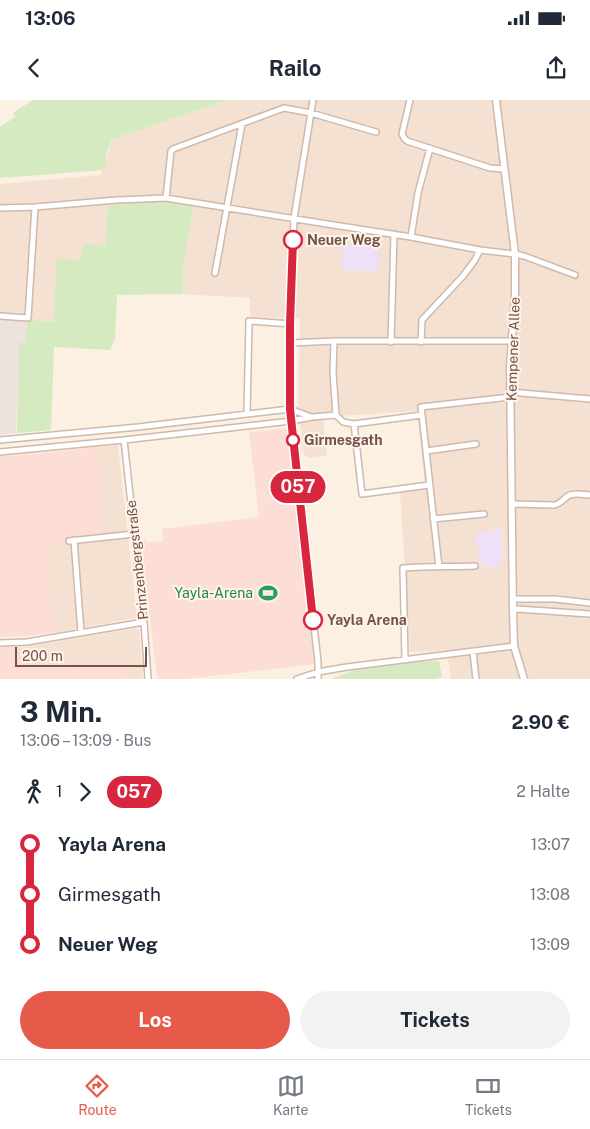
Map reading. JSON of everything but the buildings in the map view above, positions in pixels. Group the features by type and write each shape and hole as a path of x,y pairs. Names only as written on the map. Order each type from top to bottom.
{"street":[{"path":"313,100 294,218 290,324 290,409 319,679"},
{"path":"410,100 402,134 407,141 490,168 504,169"},
{"name":"Kempener Allee","path":"496,100 515,254 510,395 513,611 514,646 524,679"},
{"path":"166,198 171,151 173,148 284,108 311,113 376,132"},
{"path":"215,273 242,124"},
{"path":"411,237 418,194 430,148"},
{"path":"0,208 166,198 394,234 480,250 515,254 575,276"},
{"path":"0,316 28,318 35,207"},
{"path":"391,342 394,234"},
{"path":"421,342 422,320 463,276 480,250"},
{"path":"247,414 249,321 290,324"},
{"path":"291,343 334,341 511,342"},
{"path":"334,341 333,373 336,416"},
{"path":"439,567 421,407 510,395 590,399"},
{"path":"0,440 138,427 290,409 312,417"},
{"path":"0,452 124,440 312,417 336,416 343,422 354,424 422,415"},
{"path":"354,424 362,494 429,485"},
{"name":"Prinzenbergstraße","path":"124,440 144,622 148,679"},
{"path":"426,451 476,444"},
{"path":"512,504 554,505 560,504 572,494 590,495"},
{"path":"433,519 484,514"},
{"path":"81,632 72,540 134,534"},
{"path":"406,659 402,568 475,566"},
{"path":"513,599 555,599 590,603"},
{"path":"513,611 517,609 590,614"},
{"path":"0,643 27,642 144,622"},
{"path":"297,679 318,672 347,667 514,646"},
{"path":"473,652 476,679"}],"shaded area":[{"path":"230,100 590,100 590,679 451,679 446,650 410,652 400,491 425,488 417,411 323,417 327,456 308,458 304,455 298,404 300,319 250,317 250,298 182,294 184,263 194,206 156,201 106,245 81,260 56,260 54,322 0,319 0,184 101,175 113,139"},
{"path":"342,244 378,245 378,271 342,270"},
{"path":"0,319 27,320 25,342 19,343 16,433 0,435"},
{"path":"288,428 316,664 186,679 157,679 141,540 146,539 146,543 163,541 162,529 259,517 249,432"},
{"path":"118,446 137,616 136,618 58,632 56,618 52,618 48,545 70,544 70,537 102,534 99,468 96,447"},
{"path":"96,447 99,468 102,534 70,537 70,544 48,545 52,618 56,618 58,632 0,637 0,456"},
{"path":"502,529 502,566 482,567 482,560 479,560 476,533"},
{"path":"137,628 139,630 143,679 126,679 122,660 73,670 71,665 25,666 25,647"},
{"path":"0,647 25,647 26,666 72,664 73,670 122,659 126,679 0,679"}],"green space":[{"path":"33,100 229,100 113,139 107,151 105,170 0,178 0,127 15,117 13,113"},
{"path":"156,201 194,206 184,263 182,294 117,295 115,339 110,350 54,347 51,430 17,433 19,342 25,342 27,320 54,322 56,259 80,260 83,244 106,245 108,205"},
{"path":"439,661 442,677 436,679 331,679 373,663"}],"bus line":[{"name":"057","path":"293,240 290,324 290,409 313,620"}],"place":[{"name":"Neuer Weg","path":"293,240"},
{"name":"Girmesgath","path":"293,440"},
{"name":"Yayla-Arena","path":"268,593"},
{"name":"Yayla Arena","path":"313,620"}]}
